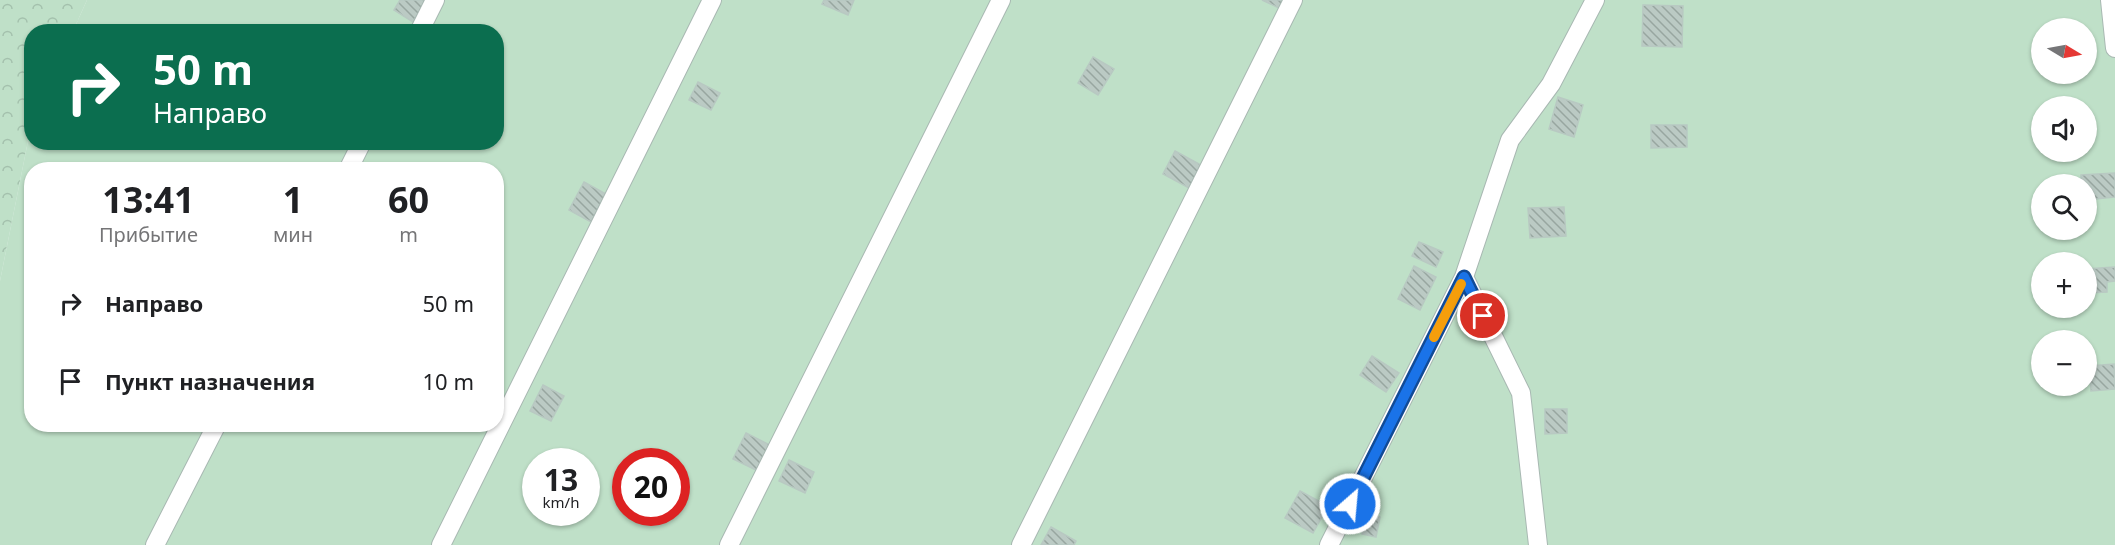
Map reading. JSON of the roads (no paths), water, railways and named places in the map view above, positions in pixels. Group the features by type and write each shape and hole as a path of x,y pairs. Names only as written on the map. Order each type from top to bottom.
{"lane":[{"path":"423,24 435,0"},
{"path":"504,418 712,0"},
{"path":"729,545 1001,0"},
{"path":"1021,545 1293,0"},
{"path":"1329,545 1464,277 1510,140 1551,84 1595,0"},
{"path":"2110,0 2115,48"},
{"path":"1464,277 1521,393 1538,545"},
{"path":"155,545 213,432"},
{"path":"441,545 497,432"}]}
